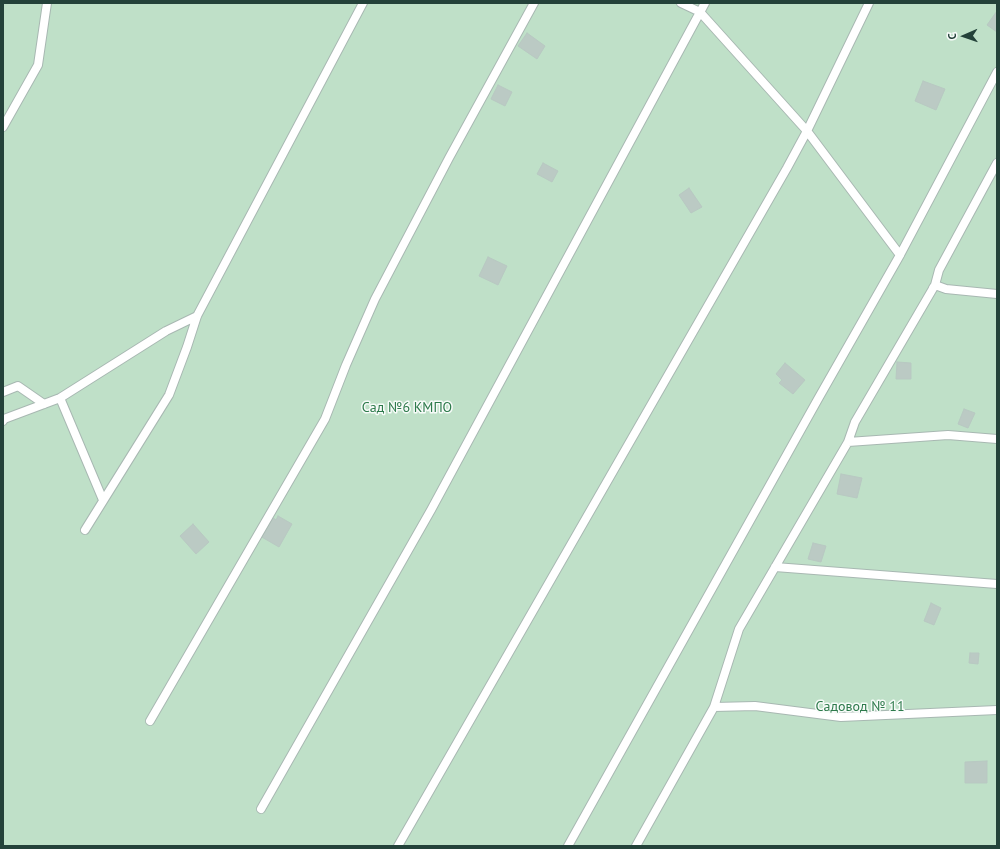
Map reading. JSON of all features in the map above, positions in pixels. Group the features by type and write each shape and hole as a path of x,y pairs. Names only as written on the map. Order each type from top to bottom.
{"lane":[{"path":"3,127 38,65 46,3"},
{"path":"85,530 169,395 197,316 363,3"},
{"path":"150,721 325,419 346,365 375,299 449,158 534,3"},
{"path":"681,3 700,12 807,131 900,255"},
{"path":"261,809 431,510 705,3"},
{"path":"398,846 780,182 807,131 869,3"},
{"path":"568,846 900,255 997,72"},
{"path":"636,846 714,707 739,629 848,442 855,422 935,285 939,270 997,163"},
{"path":"935,285 946,289 997,294"},
{"path":"3,421 4,419 60,398 166,331 197,316"},
{"path":"3,392 18,386 44,404"},
{"path":"60,398 103,500"},
{"path":"848,442 948,435 997,439"},
{"path":"775,567 997,584"},
{"path":"714,707 755,706 841,717 997,710"}],"green space":[{"name":"Сад №6 КМПО","path":"3,3 997,3 997,846 3,846"}],"building":[{"path":"997,11 997,32 987,25"},
{"path":"527,33 545,46 537,59 518,46"},
{"path":"923,81 945,89 936,110 915,101"},
{"path":"498,85 512,92 505,106 491,99"},
{"path":"543,163 558,171 552,182 537,174"},
{"path":"689,188 702,207 691,213 679,195"},
{"path":"488,257 507,266 498,285 479,276"},
{"path":"897,362 911,363 911,379 896,379"},
{"path":"785,363 805,380 793,394 779,383 782,380 776,374"},
{"path":"964,409 975,413 968,428 958,424"},
{"path":"841,474 862,478 857,498 837,494"},
{"path":"278,516 292,524 279,547 260,536 272,517 276,520"},
{"path":"193,524 209,542 196,554 180,536"},
{"path":"813,543 826,546 821,562 808,559"},
{"path":"931,603 941,608 934,625 924,621"},
{"path":"970,653 979,653 978,664 969,663"},
{"path":"987,761 987,783 965,783 965,762"}],"park label":[{"name":"Садовод № 11","path":"860,707"}]}
